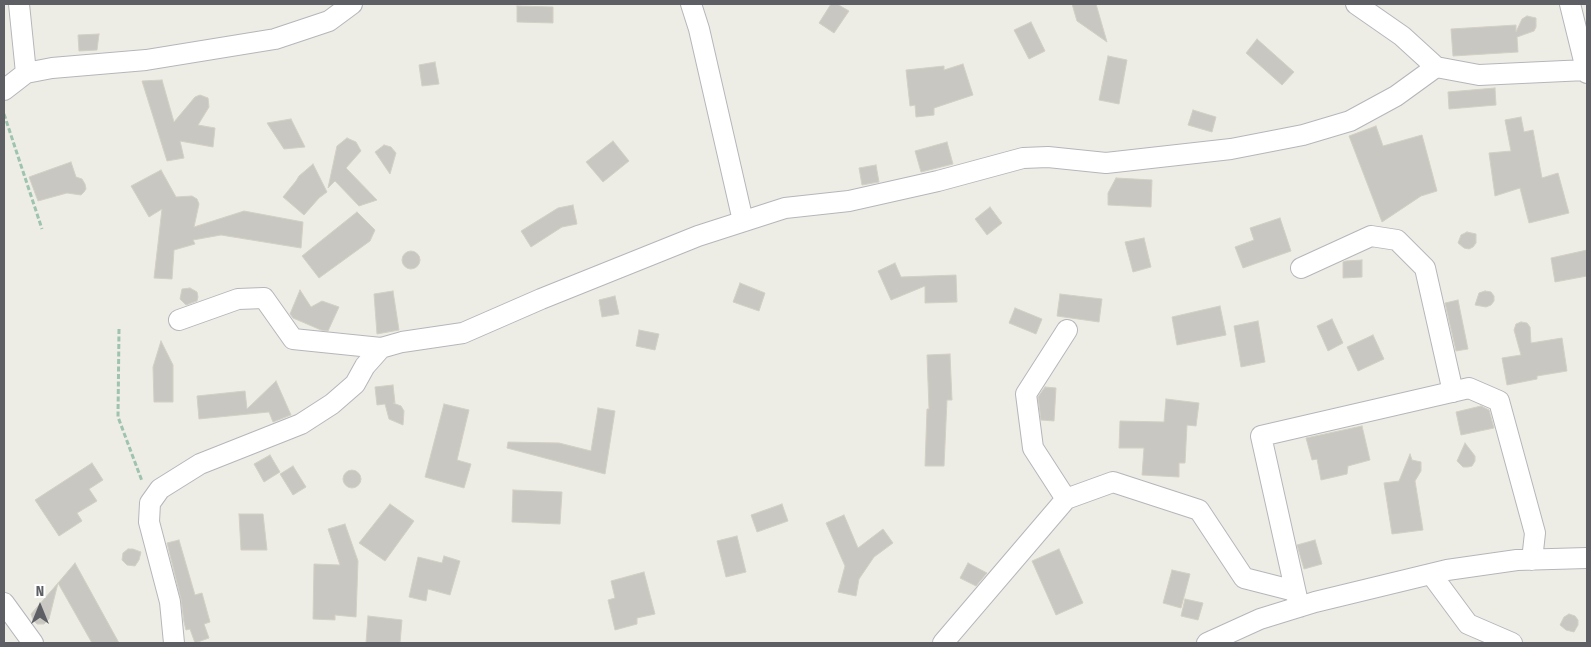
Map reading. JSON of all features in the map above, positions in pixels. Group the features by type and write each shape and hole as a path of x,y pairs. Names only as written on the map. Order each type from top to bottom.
{"street":[{"path":"20,4 26,73"},
{"path":"4,90 26,73 52,68 146,60 275,40 329,21 352,4"},
{"path":"692,4 700,29 743,221"},
{"path":"1356,4 1402,36 1436,67 1478,75 1586,62 1570,4"},
{"path":"179,320 238,299 264,298 293,339 382,348 402,342 463,333 541,299 698,236 784,208 849,201 938,181 1023,158 1048,157 1106,163 1231,149 1303,135 1350,120 1396,96 1436,67"},
{"path":"1301,268 1371,236 1397,240 1425,268 1453,392"},
{"path":"1066,499 1033,448 1026,394 1067,330"},
{"path":"174,643 170,602 149,522 150,503 160,489 200,464 300,424 332,404 354,384 365,366 382,348"},
{"path":"1297,599 1261,436 1469,388 1499,401 1535,533 1532,560"},
{"path":"942,643 1066,499 1113,482 1199,510 1244,578 1297,599"},
{"path":"1207,643 1230,638 1297,599 1517,560 1587,558"},
{"path":"1431,574 1468,624 1512,643"},
{"path":"4,603 33,643"}],"path":[{"path":"4,114 42,229"},
{"path":"119,329 118,417 150,503"}],"building":[{"path":"831,4 837,4 849,11 834,33 819,23"},
{"path":"1072,4 1096,4 1107,42 1077,21"},
{"path":"517,6 553,7 553,23 517,22"},
{"path":"1527,16 1536,18 1536,27 1534,31 1517,37 1518,52 1453,56 1451,29 1516,25 1516,32 1522,19"},
{"path":"1031,22 1045,51 1029,59 1014,30"},
{"path":"99,34 97,50 79,51 78,35"},
{"path":"1257,39 1294,72 1282,85 1246,53"},
{"path":"1108,56 1127,60 1119,104 1099,100"},
{"path":"435,62 439,84 422,86 419,65"},
{"path":"963,64 973,95 934,108 934,115 916,117 915,105 910,106 906,70 944,66 944,70"},
{"path":"162,80 174,122 195,97 200,95 208,98 209,107 198,125 215,128 213,147 180,141 184,158 167,161 142,81"},
{"path":"1495,88 1496,105 1449,109 1448,92"},
{"path":"1193,110 1216,117 1212,132 1188,125"},
{"path":"1521,117 1524,132 1533,130 1542,178 1558,173 1569,213 1529,223 1520,188 1495,196 1489,153 1511,151 1505,120"},
{"path":"291,119 305,147 284,149 267,123"},
{"path":"1376,126 1383,146 1422,135 1437,191 1421,196 1382,222 1349,136"},
{"path":"347,138 356,142 361,151 346,168 377,200 359,206 335,181 328,188 337,146"},
{"path":"613,141 629,161 603,182 586,162"},
{"path":"947,142 953,164 921,172 915,151"},
{"path":"384,145 391,147 396,153 390,174 375,152"},
{"path":"71,162 76,177 82,179 85,184 86,189 84,192 81,195 67,193 38,201 29,177"},
{"path":"313,164 327,192 304,215 283,197 299,176"},
{"path":"876,165 879,182 862,185 859,168"},
{"path":"161,170 176,197 192,196 197,199 199,204 194,227 244,211 303,222 301,248 221,235 193,240 195,244 174,250 172,279 154,278 162,209 149,217 131,186"},
{"path":"1116,178 1152,180 1151,207 1108,205 1108,193"},
{"path":"573,205 577,224 562,227 531,247 521,231 558,208"},
{"path":"990,207 1002,223 987,235 975,219"},
{"path":"357,212 375,230 370,241 319,278 302,256"},
{"path":"1280,218 1291,251 1243,268 1235,247 1254,240 1250,228"},
{"path":"1467,232 1476,234 1476,243 1469,249 1464,248 1458,243 1461,235"},
{"path":"1144,238 1151,267 1133,272 1125,242"},
{"path":"1587,250 1587,276 1555,282 1551,258"},
{"path":"411,251 417,254 420,260 417,266 411,269 405,266 402,260 405,254"},
{"path":"1362,260 1362,277 1343,278 1343,262"},
{"path":"895,263 901,277 956,275 957,302 925,303 925,286 891,300 878,271"},
{"path":"740,283 765,293 759,311 733,302"},
{"path":"190,288 197,292 198,297 197,301 186,305 180,299 182,289"},
{"path":"300,290 311,307 322,301 339,307 328,331 293,318 290,314"},
{"path":"393,291 399,330 377,334 374,294"},
{"path":"1491,292 1494,296 1494,301 1486,307 1475,305 1479,293"},
{"path":"1060,294 1102,299 1099,322 1057,316"},
{"path":"615,296 619,314 602,317 599,300"},
{"path":"1458,300 1468,349 1456,351 1445,303"},
{"path":"1220,306 1226,335 1177,345 1172,317"},
{"path":"1015,308 1042,319 1036,334 1009,323"},
{"path":"1332,319 1343,343 1328,351 1317,326"},
{"path":"1258,321 1265,362 1241,367 1234,326"},
{"path":"1521,322 1527,323 1530,327 1531,343 1562,338 1567,371 1537,376 1537,379 1507,385 1502,358 1521,355 1514,330 1516,324"},
{"path":"639,330 659,334 655,350 636,346"},
{"path":"1373,335 1384,359 1358,371 1347,347"},
{"path":"161,341 173,365 173,402 154,402 153,367"},
{"path":"950,354 952,400 947,400 944,466 925,466 927,409 929,409 927,355"},
{"path":"276,381 291,415 273,422 269,412 199,419 197,396 245,391 247,409"},
{"path":"393,385 395,403 393,403 401,406 404,411 403,425 389,419 385,404 377,405 375,387"},
{"path":"1045,387 1056,388 1054,421 1041,420 1038,397"},
{"path":"1166,399 1199,403 1196,426 1187,425 1185,463 1179,463 1179,477 1142,475 1144,448 1119,448 1120,421 1164,422"},
{"path":"444,404 469,410 457,460 471,464 464,488 425,477"},
{"path":"1481,406 1489,410 1494,428 1461,435 1456,412"},
{"path":"598,408 615,411 605,474 507,448 508,442 559,443 591,451"},
{"path":"1362,426 1370,460 1348,466 1347,474 1321,480 1317,459 1312,460 1306,438"},
{"path":"1465,443 1475,456 1472,466 1468,467 1463,467 1457,461"},
{"path":"1410,454 1412,460 1421,462 1421,471 1415,481 1423,530 1392,534 1384,483 1399,481"},
{"path":"270,455 280,472 264,482 254,464"},
{"path":"92,463 103,480 89,489 97,501 77,513 82,521 59,536 35,500"},
{"path":"293,466 306,487 293,495 280,474"},
{"path":"352,470 358,473 361,479 358,485 352,488 346,485 343,479 346,473"},
{"path":"513,490 562,492 560,524 512,522"},
{"path":"390,504 414,521 385,561 359,543"},
{"path":"782,504 788,521 757,532 751,515"},
{"path":"239,514 263,514 267,550 241,550"},
{"path":"844,515 858,548 883,529 893,543 874,557 859,579 856,596 838,592 845,566 826,523"},
{"path":"345,524 358,561 356,617 335,615 335,620 313,619 314,564 340,565 328,529"},
{"path":"737,536 746,572 726,577 717,541"},
{"path":"179,540 195,595 202,593 210,622 204,624 209,638 195,643 190,629 186,630 181,599 167,543"},
{"path":"1315,540 1322,564 1304,569 1297,545"},
{"path":"128,549 141,552 135,566 127,565 122,560 123,553"},
{"path":"1059,549 1083,603 1056,615 1032,561"},
{"path":"444,556 460,561 450,595 428,589 426,601 409,597 418,557 442,563"},
{"path":"75,563 119,643 92,643 58,583"},
{"path":"968,563 987,573 976,586 960,578"},
{"path":"1172,570 1190,574 1181,608 1163,603"},
{"path":"644,572 655,614 637,618 637,624 615,630 608,600 615,598 611,581"},
{"path":"58,583 49,619 44,624 37,624 31,614"},
{"path":"1185,599 1203,603 1198,620 1181,616"},
{"path":"1569,614 1575,616 1578,620 1578,625 1574,632 1566,630 1560,625 1564,617"},
{"path":"368,616 402,620 400,643 366,643"}]}
